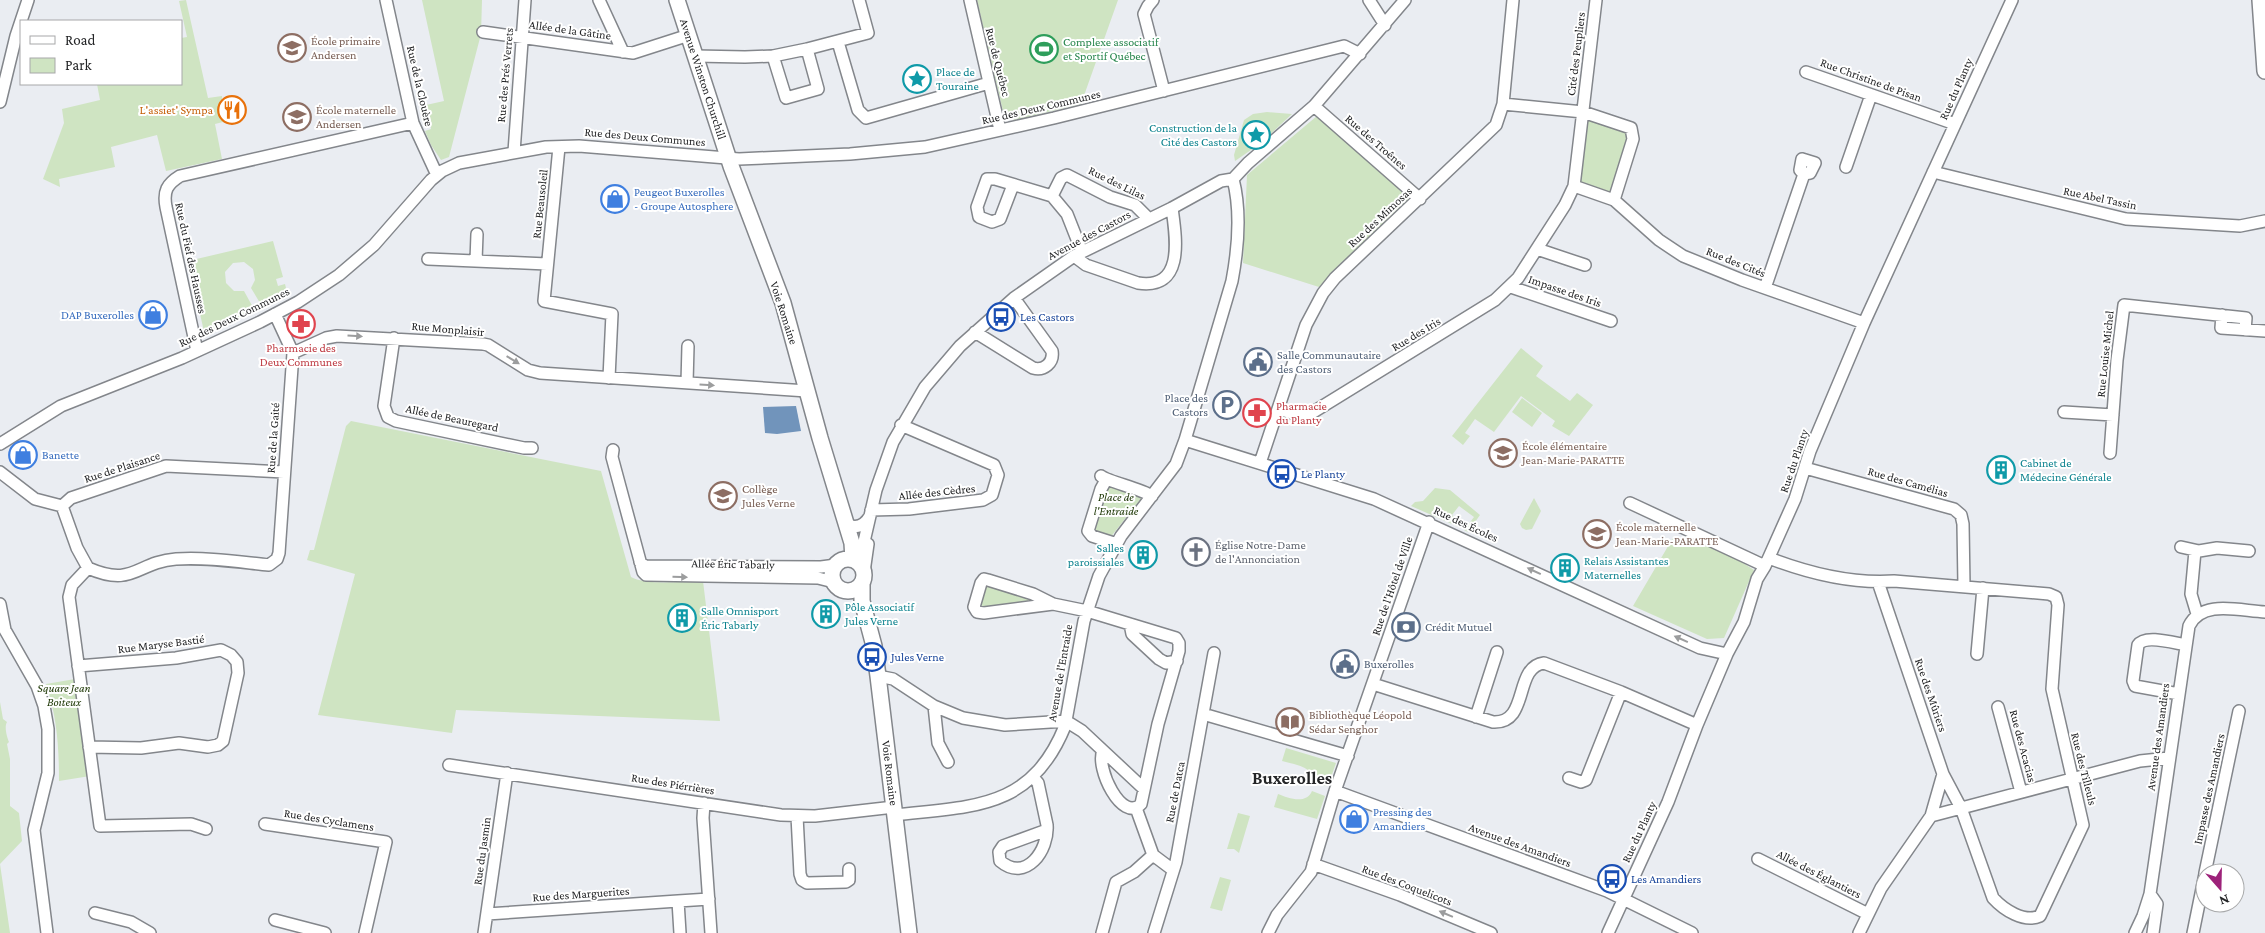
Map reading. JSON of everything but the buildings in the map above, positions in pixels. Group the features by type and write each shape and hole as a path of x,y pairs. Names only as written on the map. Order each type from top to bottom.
{"street":[{"path":"21,20 28,0"},
{"name":"Rue de la Clouère","path":"386,0 413,123 437,175"},
{"name":"Rue des Prés Verrets","path":"514,152 525,0"},
{"name":"Allée de la Gâtine","path":"599,0 622,52"},
{"name":"Avenue Winston Churchill","path":"677,0 728,158"},
{"path":"695,56 773,56 838,42 868,33 859,0"},
{"name":"Rue de Québec","path":"970,0 1000,130"},
{"path":"1153,0 1144,14 1164,91"},
{"path":"1369,0 1385,26"},
{"name":"Avenue des Castors","path":"852,567 868,532 881,472 901,426 925,387 949,358 1014,298 1078,254 1172,208 1221,181 1233,179 1314,106 1385,26 1405,0"},
{"name":"Rue des Mimosas","path":"1260,463 1306,324 1323,293 1492,130 1499,119 1504,104 1514,0"},
{"name":"Cité des Peupliers","path":"1511,287 1565,206 1574,186 1596,0"},
{"path":"2260,0 2265,71"},
{"name":"Rue du Planty","path":"1608,933 1668,802 1696,725 1727,654 1744,622 1756,581 1767,562 1795,499 1810,451 1864,323 2012,1"},
{"path":"0,102 13,45 20,24"},
{"name":"Allée de la Gâtine","path":"483,32 633,53 689,35"},
{"path":"838,42 858,110 866,118 989,83"},
{"name":"Rue des Deux Communes","path":"0,444 61,406 197,351 275,314 320,288 374,245 437,175 460,163 514,152 578,146 728,158 765,159 925,148 1344,46 1360,54"},
{"path":"773,56 786,98 818,89 807,49"},
{"name":"Rue Christine de Pisan","path":"1806,72 1955,124"},
{"path":"1846,167 1871,95"},
{"name":"Cité des Peupliers","path":"1504,104 1583,112 1628,126 1632,131 1632,139 1614,200"},
{"name":"Rue des Troênes","path":"1314,106 1420,199"},
{"name":"Rue du Fief des Hausses","path":"197,351 166,207 164,192 168,184 180,176 413,123"},
{"name":"Rue Beausoleil","path":"559,147 544,301 612,314 609,378"},
{"name":"Voie Romaine","path":"728,158 782,303 852,543 852,567"},
{"name":"Rue Abel Tassin","path":"1933,172 2126,219 2240,226 2265,221"},
{"path":"1765,288 1804,174"},
{"name":"Rue des Lilas","path":"1052,196 1061,178 1070,176 1101,193 1135,205 1148,219"},
{"name":"Avenue de l'Entraide","path":"895,811 972,807 1007,796 1033,777 1052,754 1066,722 1087,611 1099,576 1133,519 1176,464 1185,440 1232,281 1236,260 1236,200 1233,179"},
{"path":"1013,185 1052,196 1067,214 1078,254 1086,265 1138,283 1152,283 1160,280 1172,269 1175,259 1172,208"},
{"path":"1574,186 1614,200"},
{"name":"Rue des Cités","path":"1614,200 1659,240 1683,256 1765,288 1864,323"},
{"path":"476,261 477,234"},
{"path":"1537,249 1586,265"},
{"path":"428,259 548,264"},
{"name":"Rue des Iris","path":"1278,409 1302,416 1310,414 1463,321 1511,287"},
{"name":"Impasse des Iris","path":"1511,287 1611,321"},
{"path":"975,332 1033,368 1040,369 1048,364 1052,358 1052,351 1014,298"},
{"name":"Rue Louise Michel","path":"2110,453 2124,304 2222,315 2221,328 2265,332"},
{"name":"Rue de la Gaité","path":"88,568 99,573 121,577 158,562 176,559 271,564 279,553 293,353 275,314"},
{"name":"Rue Monplaisir","path":"293,353 332,336 394,338 488,345 534,372 808,391"},
{"name":"Allée de Beauregard","path":"394,338 384,406 388,417 396,421 527,449 532,448"},
{"path":"687,383 688,346"},
{"name":"Rue Louise Michel","path":"2064,412 2113,415"},
{"name":"Allée des Cèdres","path":"871,513 983,500 992,496 997,479 996,467 901,426"},
{"name":"Rue des Écoles","path":"1185,440 1374,499 1429,522 1700,648 1727,654"},
{"path":"613,450 612,457 640,562"},
{"name":"Rue de Plaisance","path":"62,506 71,498 166,466 284,472"},
{"name":"Rue des Camélias","path":"1805,468 1954,509 1961,515 1963,524 1964,586"},
{"name":"Voie Romaine","path":"830,471 844,543 874,646 910,933"},
{"path":"0,472 36,499 62,506 77,548 88,568 72,585 69,597 100,826 190,824 206,829"},
{"path":"1117,544 1092,536 1088,531 1103,478 1152,496"},
{"name":"Rue des Tilleuls","path":"1630,503 1767,562 1800,570 1878,582 1894,581 2053,594 2058,600 2052,689 2055,709 2082,818 2082,828 2040,916 2032,920 2001,906 1993,898 1961,808 1943,774"},
{"path":"846,524 854,527 862,526 871,513"},
{"name":"Rue de l'Hôtel de Ville","path":"1271,932 1277,915 1306,879 1313,864 1336,791 1429,522"},
{"path":"2180,547 2203,552 2217,548 2249,551"},
{"path":"2195,551 2191,594 2197,614 2208,609 2265,612"},
{"name":"Allée Éric Tabarly","path":"640,562 645,566 852,567"},
{"name":"Allée Éric Tabarly","path":"640,562 644,574 650,576 818,578 838,586"},
{"path":"838,586 854,590 852,567"},
{"name":"Voie Romaine","path":"852,567 832,573 838,586 864,615"},
{"path":"1054,604 984,613 977,612 974,607 981,583 986,579 1033,594 1054,604 1087,611 1176,638 1180,647 1158,724 1142,804 1136,808 1130,809 1123,805 1111,789 1101,760 1103,751"},
{"name":"Rue des Mûriers","path":"1878,582 1943,774"},
{"path":"1977,654 1982,588"},
{"path":"0,604 5,630 37,686 48,729 48,773 34,830 47,933"},
{"name":"Avenue des Amandiers","path":"2135,933 2150,894 2189,626 2197,614"},
{"path":"1130,624 1132,634 1159,659 1166,663 1176,661"},
{"path":"2179,694 2135,686 2133,681 2138,646 2140,642 2147,640 2186,645"},
{"name":"Rue Maryse Bastié","path":"78,666 176,658 221,650 231,655 237,662 238,674 225,731 222,741 218,745 208,747 179,743 141,748 89,747"},
{"path":"1476,717 1497,652"},
{"name":"Rue de Datca","path":"1154,933 1173,870 1214,653"},
{"path":"1373,684 1500,723 1509,719 1530,671 1538,664 1549,664 1621,692 1696,725"},
{"path":"878,676 893,679 934,706 963,718 1005,725 1066,722 1082,731 1144,789"},
{"path":"1569,778 1581,782 1586,780 1621,692"},
{"path":"934,706 938,743 948,762"},
{"name":"Rue des Acacias","path":"1998,707 2021,792"},
{"name":"Impasse des Amandiers","path":"2207,863 2239,711"},
{"path":"1203,714 1348,756"},
{"name":"Rue des Acacias","path":"1961,808 2140,760 2169,758"},
{"name":"Rue des Piérrières","path":"449,765 797,816 895,811"},
{"name":"Rue du Jasmin","path":"484,933 507,773"},
{"path":"1859,933 1881,888 1931,816 1943,774"},
{"path":"1033,777 1038,783 1047,830"},
{"name":"Avenue des Amandiers","path":"1336,791 1607,891 1692,933"},
{"path":"704,803 703,818 711,933"},
{"path":"1136,808 1153,856 1173,870"},
{"path":"1931,816 1961,808"},
{"path":"797,816 800,874 802,880 807,883 848,881 848,869"},
{"name":"Rue des Cyclamens","path":"265,824 386,842 365,933"},
{"path":"1102,933 1116,882 1134,872 1153,856"},
{"name":"Allée des Églantiers","path":"1758,859 1868,914"},
{"name":"Rue des Coquelicots","path":"1313,864 1400,895 1490,933"},
{"path":"2150,894 2154,897 2157,904 2153,933"},
{"name":"Rue des Marguerites","path":"487,914 709,899"},
{"path":"678,901 680,933"},
{"path":"95,913 131,922 150,933"},
{"name":"Impasse des Amandiers","path":"2193,933 2197,913"},
{"path":"275,920 325,933"}],"green space":[{"path":"186,0 208,98 222,96 222,110 225,110 223,122 215,124 222,159 166,171 157,135 111,147 115,167 59,179 60,187 43,179 64,123 62,109 100,100 97,85 182,85 182,38 187,37 179,1"},
{"path":"422,0 482,0 481,34 449,157 441,160 431,145 425,131 431,129 426,105 444,101"},
{"name":"Complexe associatif et Sportif Québec","path":"977,0 1118,0 1081,104 1015,120 1006,116 1003,111"},
{"path":"1267,112 1292,114 1261,143 1235,161 1234,155 1244,120 1253,114"},
{"path":"1585,115 1627,129 1630,137 1612,197 1576,184"},
{"path":"1317,116 1411,199 1341,263 1319,287 1243,263 1247,175"},
{"path":"273,241 283,277 276,279 278,286 285,284 288,296 263,308 251,288 255,280 253,269 244,262 233,263 225,272 226,283 234,291 244,291 255,311 205,336 188,261"},
{"path":"1521,348 1543,366 1536,376 1570,401 1577,393 1593,405 1569,436 1552,426 1555,421 1521,396 1494,432 1475,419 1465,433 1470,436 1463,445 1452,436"},
{"path":"1522,398 1542,413 1532,427 1512,412"},
{"path":"351,421 601,471 631,577 638,580 656,582 703,581 720,721 456,710 452,733 318,715 355,574 307,560 310,550 314,550 346,426"},
{"name":"Place de l'Entraide","path":"1109,484 1143,496 1110,538 1095,535 1090,528"},
{"path":"1435,488 1450,490 1480,515 1468,532 1464,530 1474,517 1459,506 1452,515 1462,523 1459,527 1411,506 1415,502 1423,501"},
{"path":"1534,498 1541,511 1532,529 1526,530 1520,524"},
{"path":"1674,536 1683,541 1686,536 1737,559 1754,570 1724,638 1707,639 1633,606"},
{"path":"991,585 1039,601 986,608 982,606 980,601 986,586"},
{"name":"Square Jean Boiteux","path":"75,679 90,776 59,781 57,732 46,684"},
{"path":"0,702 3,719 7,722 6,729 9,742 7,744 10,759 10,806 19,813 22,841 0,864"},
{"path":"1286,748 1336,763 1328,786 1316,784 1311,773 1303,767 1282,761"},
{"path":"1312,791 1325,796 1317,819 1274,807 1278,794 1301,799 1306,798"},
{"path":"1238,813 1250,816 1239,853 1234,849 1227,849"},
{"path":"0,864 10,933 0,933"},
{"path":"1220,877 1231,880 1222,911 1210,908"}],"water":[{"path":"796,406 801,431 777,434 765,433 763,407"}],"place":[{"name":"École primaire Andersen","path":"292,48"},
{"name":"Complexe associatif et Sportif Québec","path":"1044,49"},
{"name":"Place de Touraine","path":"917,79"},
{"name":"L'assiet' Sympa","path":"232,110"},
{"name":"École maternelle Andersen","path":"297,117"},
{"name":"Construction de la Cité des Castors","path":"1256,135"},
{"name":"Peugeot Buxerolles - Groupe Autosphere","path":"615,199"},
{"name":"DAP Buxerolles","path":"153,315"},
{"name":"Les Castors","path":"1001,317"},
{"name":"Pharmacie des Deux Communes","path":"301,324"},
{"name":"Salle Communautaire des Castors","path":"1258,362"},
{"name":"Place des Castors","path":"1227,405"},
{"name":"Pharmacie du Planty","path":"1257,413"},
{"name":"École élémentaire Jean-Marie-PARATTE","path":"1503,453"},
{"name":"Banette","path":"23,455"},
{"name":"Cabinet de Médecine Générale","path":"2001,470"},
{"name":"Le Planty","path":"1282,474"},
{"name":"Collège Jules Verne","path":"723,496"},
{"name":"École maternelle Jean-Marie-PARATTE","path":"1597,534"},
{"name":"Église Notre-Dame de l'Annonciation","path":"1196,552"},
{"name":"Salles paroissiales","path":"1143,555"},
{"name":"Relais Assistantes Maternelles","path":"1565,568"},
{"name":"Pôle Associatif Jules Verne","path":"826,614"},
{"name":"Salle Omnisport Éric Tabarly","path":"682,618"},
{"name":"Crédit Mutuel","path":"1406,627"},
{"name":"Jules Verne","path":"872,657"},
{"name":"Buxerolles","path":"1345,664"},
{"name":"Bibliothèque Léopold Sédar Senghor","path":"1290,722"},
{"name":"Pressing des Amandiers","path":"1354,819"},
{"name":"Les Amandiers","path":"1612,879"}],"district":[{"name":"Buxerolles","path":"1292,778"}]}
